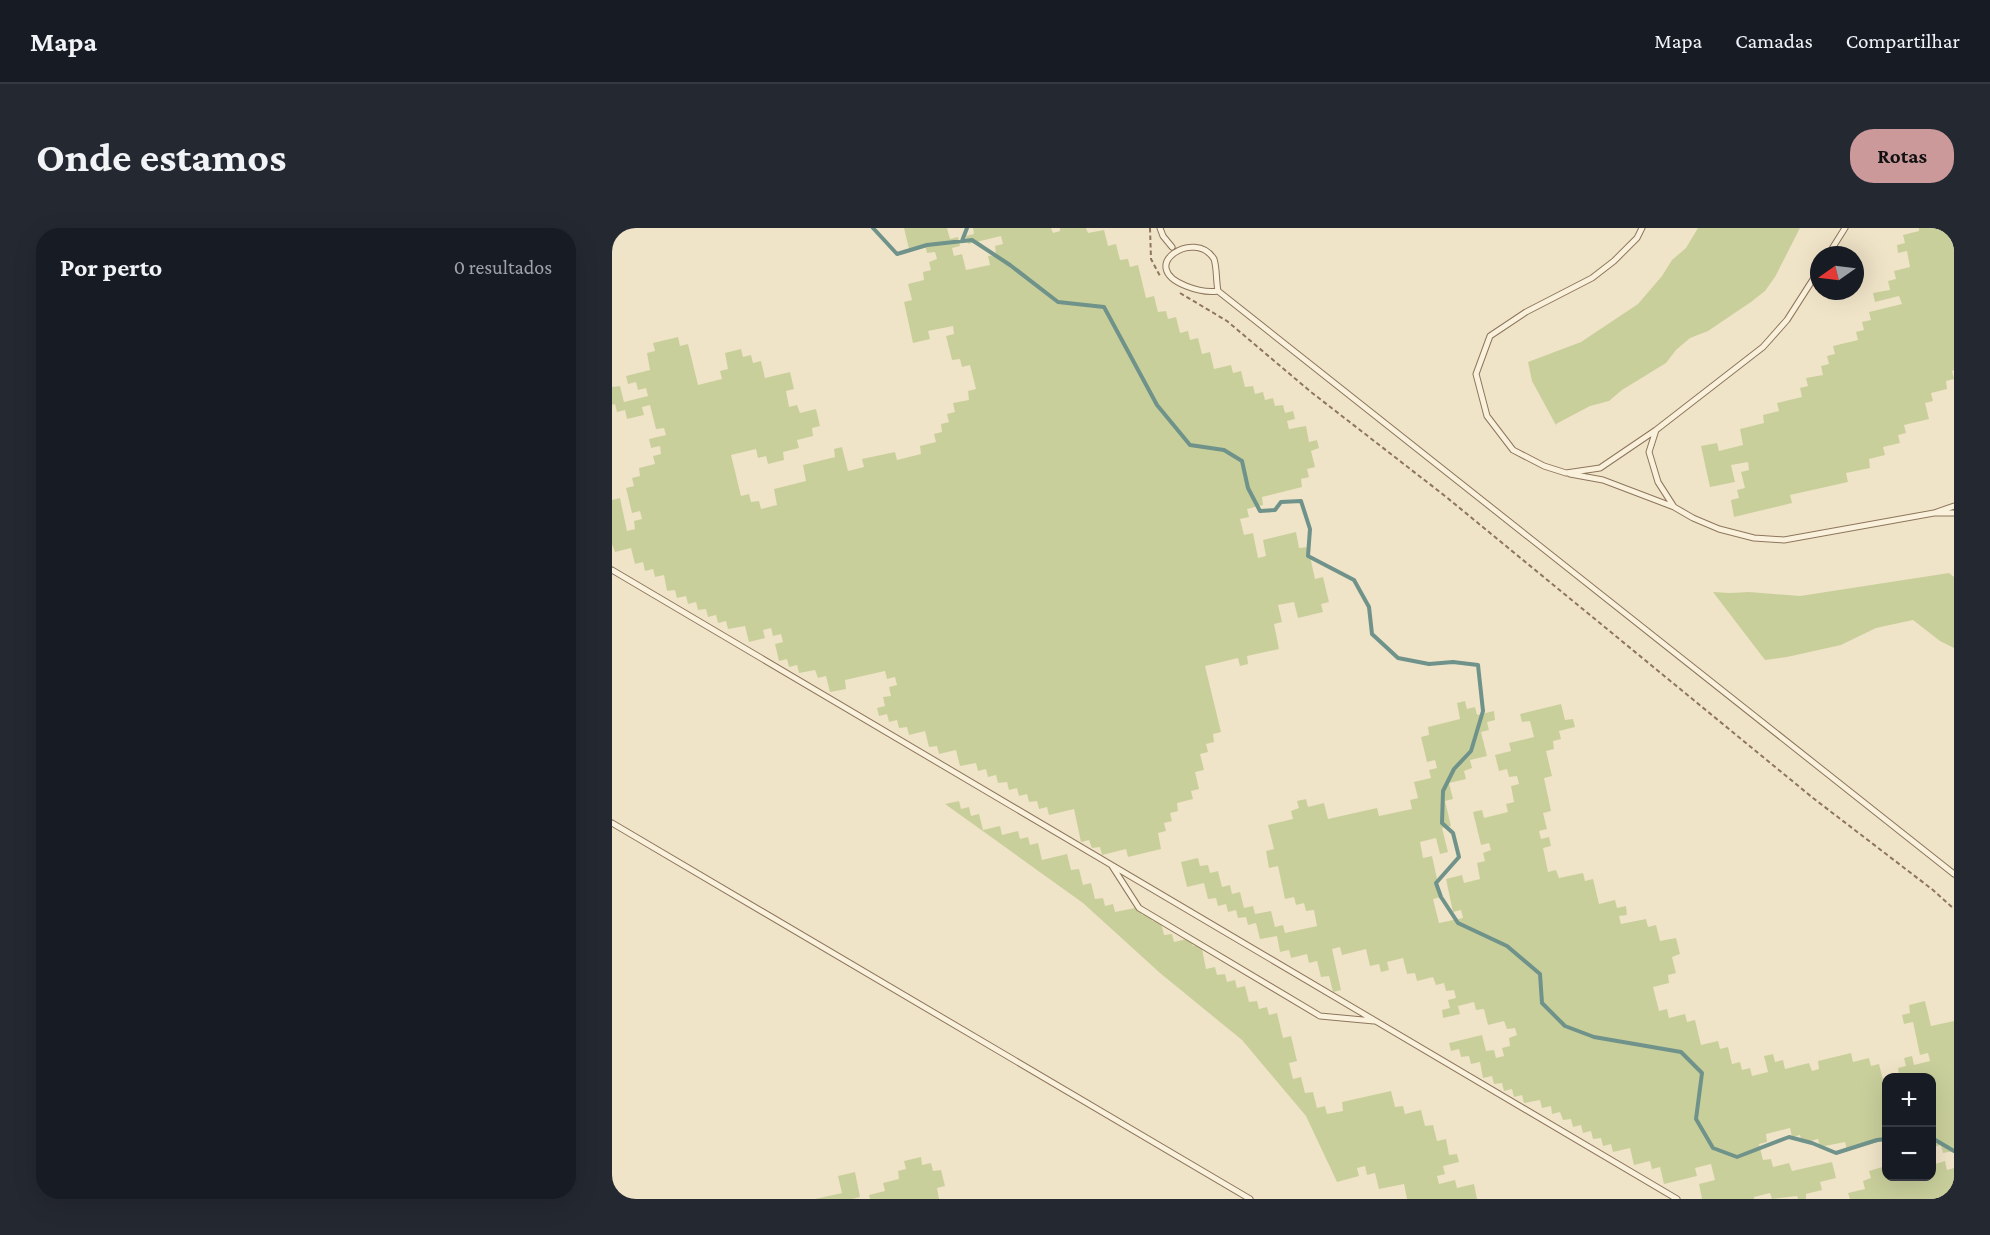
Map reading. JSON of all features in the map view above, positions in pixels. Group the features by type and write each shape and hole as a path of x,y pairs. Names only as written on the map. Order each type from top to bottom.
{"lane":[{"path":"1161,228 1163,236 1174,245 1166,255 1166,269 1172,280 1196,290 1218,291 1954,874"},
{"path":"1642,228 1637,238 1622,254 1592,278 1526,312 1490,336 1476,374 1487,416 1513,450 1544,466 1603,480 1674,507 1719,529 1754,538 1784,540 1934,513 1954,506"},
{"path":"1834,246 1845,228"},
{"path":"1195,240 1207,247 1215,260 1218,291"},
{"path":"1566,473 1600,468 1656,430 1763,347 1787,320 1810,284"},
{"path":"1656,430 1649,452 1658,482 1674,507"},
{"path":"1934,513 1954,513"},
{"path":"612,570 1677,1199"},
{"path":"612,823 1250,1199"},
{"path":"1111,865 1139,908 1320,1016 1377,1022"}],"path":[{"path":"1150,228 1151,259 1157,273 1164,280"},
{"path":"1180,293 1227,321 1311,392 1445,496 1813,798 1933,890 1954,909"}],"green space":[{"path":"904,228 947,228 950,239 958,237 960,246 952,248 954,256 962,254 966,270 990,265 988,256 996,255 995,246 1003,244 1001,236 968,244 966,236 974,234 973,228 1051,228 1053,233 1060,231 1060,228 1086,228 1088,233 1104,230 1108,246 1116,244 1120,260 1128,259 1130,267 1138,265 1146,298 1154,296 1158,312 1166,311 1168,319 1176,317 1180,333 1188,331 1190,340 1198,338 1202,354 1210,352 1214,369 1231,365 1233,373 1241,371 1245,387 1253,386 1255,394 1263,392 1265,400 1273,398 1275,406 1283,405 1285,413 1293,411 1295,419 1287,421 1289,429 1306,426 1309,442 1317,440 1319,448 1311,451 1315,467 1307,469 1309,477 1301,479 1302,487 1262,497 1263,505 1247,509 1249,517 1240,519 1244,535 1253,533 1258,558 1266,556 1263,540 1296,532 1299,548 1308,547 1315,579 1323,577 1329,602 1321,604 1323,612 1298,618 1294,602 1278,605 1282,622 1274,624 1279,649 1247,656 1248,664 1240,666 1238,658 1205,666 1221,732 1213,734 1214,742 1206,744 1208,752 1200,754 1204,770 1195,772 1199,789 1191,791 1193,799 1177,803 1178,811 1170,813 1172,821 1164,823 1166,831 1158,833 1161,849 1128,857 1126,849 1102,855 1100,847 1092,848 1089,840 1081,842 1074,809 1049,815 1047,807 1039,809 1037,801 1029,802 1027,794 1019,796 1017,788 1009,790 1007,782 998,783 996,775 988,777 986,769 978,771 976,763 960,766 956,750 939,754 937,746 929,747 925,731 909,735 907,727 899,728 897,720 889,722 887,714 879,716 877,708 885,706 883,697 891,696 889,687 897,685 895,677 887,679 885,671 845,680 846,689 830,692 826,676 818,678 815,670 799,673 797,665 789,667 787,659 779,661 775,644 783,642 781,634 773,636 771,628 763,630 765,638 749,642 745,626 728,629 726,621 718,623 716,615 708,617 706,609 698,610 696,602 688,604 686,596 677,598 675,590 667,591 664,575 655,577 653,569 645,571 643,562 635,564 631,548 615,552 612,544 612,500 620,498 627,531 635,529 634,521 642,519 640,511 632,513 626,488 634,486 632,478 640,476 639,468 655,464 653,456 661,454 660,446 651,448 649,439 666,435 664,428 656,429 650,405 642,407 644,415 627,419 625,410 617,412 615,404 612,405 612,387 620,386 624,402 648,396 646,388 638,390 636,382 628,384 626,376 650,370 647,353 655,351 653,343 678,337 680,346 688,344 698,385 722,379 720,371 728,369 725,353 741,349 743,357 751,355 753,363 761,361 765,378 790,372 794,389 786,391 789,407 797,405 800,413 816,409 820,426 812,428 813,436 797,440 799,448 783,452 784,460 768,464 766,456 758,458 756,449 731,455 741,496 749,494 751,502 759,501 761,509 777,505 774,489 806,481 803,465 835,457 834,449 842,447 848,471 864,467 862,459 895,452 897,460 921,454 920,446 936,442 934,434 942,432 941,424 949,422 947,414 955,412 953,403 969,400 968,391 976,389 970,365 962,367 960,359 952,360 946,336 954,334 953,326 928,331 930,339 913,343 904,302 912,300 908,284 924,280 923,272 931,270 929,262 937,259 935,252 927,253 925,245 909,249"},
{"path":"1698,228 1800,228 1775,277 1765,291 1708,331 1690,338 1666,363 1622,390 1609,401 1590,406 1556,424 1557,427 1532,381 1528,362 1581,342 1638,304 1662,276 1672,260 1686,248"},
{"path":"1919,228 1954,228 1954,370 1952,371 1954,379 1946,381 1947,389 1931,393 1933,401 1925,403 1929,419 1904,425 1906,433 1898,435 1900,443 1883,447 1885,455 1869,459 1870,468 1846,473 1848,482 1790,495 1792,503 1734,517 1731,500 1739,498 1737,490 1745,488 1741,472 1749,470 1748,462 1731,465 1735,482 1710,487 1701,446 1717,443 1719,451 1743,445 1740,429 1764,423 1763,415 1779,411 1777,403 1802,397 1800,388 1808,386 1806,378 1823,375 1821,366 1829,364 1827,356 1835,354 1833,346 1858,340 1856,332 1864,330 1862,322 1871,320 1869,312 1902,304 1899,296 1875,302 1873,293 1890,290 1888,281 1896,279 1894,271 1910,267 1907,251 1898,253 1897,245 1905,243 1903,235 1919,231"},
{"path":"1949,573 1954,577 1954,648 1940,641 1913,620 1876,628 1841,645 1765,660 1713,592 1800,596"},
{"path":"1465,701 1467,709 1475,707 1477,715 1494,711 1495,720 1487,722 1489,730 1481,732 1487,756 1470,760 1472,768 1464,771 1466,779 1449,783 1453,799 1445,801 1451,826 1442,828 1448,852 1440,854 1436,838 1420,842 1423,858 1432,856 1441,897 1433,899 1439,923 1463,918 1461,910 1453,912 1446,879 1462,875 1464,883 1480,879 1477,863 1485,861 1483,853 1491,850 1489,843 1481,845 1473,812 1482,810 1484,818 1508,812 1506,804 1514,802 1511,786 1519,784 1517,776 1509,777 1507,769 1499,771 1495,755 1511,751 1509,743 1534,737 1530,721 1522,722 1520,714 1561,704 1565,720 1573,719 1575,727 1559,731 1561,739 1553,741 1554,749 1546,751 1552,776 1544,778 1551,811 1543,813 1547,829 1539,831 1541,839 1549,837 1551,846 1543,848 1548,872 1556,870 1559,878 1583,873 1585,881 1593,879 1599,904 1615,900 1617,908 1626,906 1627,915 1619,916 1621,924 1646,919 1648,927 1656,925 1660,941 1676,938 1680,954 1672,957 1676,973 1668,975 1669,983 1653,987 1659,1011 1667,1009 1669,1018 1685,1014 1687,1022 1695,1020 1701,1045 1718,1041 1720,1049 1728,1047 1732,1064 1740,1062 1742,1070 1750,1068 1752,1076 1768,1072 1764,1056 1773,1054 1775,1062 1783,1060 1785,1069 1809,1063 1812,1071 1819,1069 1818,1061 1851,1053 1853,1062 1869,1058 1871,1066 1879,1064 1882,1076 1882,1141 1847,1150 1845,1142 1820,1147 1818,1139 1802,1143 1800,1135 1792,1137 1790,1128 1766,1134 1767,1142 1759,1144 1763,1160 1771,1159 1773,1167 1789,1163 1792,1171 1832,1162 1836,1178 1820,1182 1822,1190 1806,1194 1806,1199 1798,1199 1797,1196 1772,1199 1770,1193 1754,1197 1754,1199 1702,1199 1699,1184 1715,1180 1711,1164 1695,1168 1697,1176 1664,1184 1660,1167 1652,1169 1650,1161 1634,1165 1630,1148 1613,1152 1611,1144 1603,1146 1601,1138 1593,1139 1591,1131 1583,1133 1581,1125 1573,1127 1571,1119 1563,1120 1560,1112 1552,1114 1551,1106 1542,1108 1540,1100 1524,1103 1522,1095 1514,1097 1512,1089 1504,1091 1502,1083 1494,1084 1492,1076 1483,1078 1480,1062 1471,1064 1469,1056 1461,1057 1459,1049 1451,1051 1449,1043 1482,1035 1486,1051 1494,1050 1496,1058 1504,1056 1502,1048 1510,1046 1509,1038 1517,1035 1515,1028 1507,1029 1504,1021 1488,1025 1484,1009 1476,1010 1474,1002 1458,1006 1460,1014 1443,1018 1442,1010 1450,1008 1448,1000 1456,998 1454,990 1446,991 1444,983 1436,985 1433,977 1417,981 1415,973 1407,974 1403,958 1387,962 1389,970 1381,972 1379,964 1370,966 1366,949 1342,955 1340,947 1332,949 1341,990 1333,992 1329,976 1321,977 1317,961 1309,963 1307,954 1291,958 1289,950 1280,952 1277,936 1260,939 1256,923 1248,925 1246,917 1238,918 1236,910 1228,912 1226,904 1218,906 1216,898 1208,899 1204,883 1187,887 1181,862 1198,858 1200,866 1208,865 1210,873 1218,871 1222,887 1230,885 1232,894 1240,892 1244,908 1253,906 1255,914 1271,911 1275,927 1283,925 1285,933 1317,926 1314,910 1306,911 1304,903 1296,905 1294,897 1285,899 1278,866 1269,868 1266,851 1274,849 1268,825 1293,819 1291,811 1299,808 1297,801 1306,799 1308,807 1324,803 1328,819 1377,808 1379,816 1412,809 1410,800 1418,798 1414,782 1431,778 1429,770 1437,768 1435,760 1427,762 1421,737 1429,735 1428,727 1460,719 1457,703"},
{"path":"959,801 961,809 969,807 971,816 979,814 983,830 1000,826 1002,835 1018,831 1020,839 1028,837 1030,845 1038,843 1042,860 1067,854 1071,870 1079,869 1083,885 1091,883 1095,899 1103,898 1105,906 1113,904 1115,912 1140,907 1142,915 1150,913 1152,921 1160,919 1164,935 1172,934 1174,942 1191,938 1193,946 1201,944 1206,969 1215,967 1217,975 1225,974 1227,982 1235,980 1237,988 1245,986 1249,1002 1257,1001 1259,1009 1267,1007 1269,1015 1277,1013 1283,1038 1291,1036 1297,1061 1289,1063 1293,1079 1301,1077 1305,1093 1313,1092 1317,1108 1325,1106 1327,1114 1343,1111 1342,1102 1391,1091 1395,1107 1403,1106 1405,1114 1421,1110 1425,1126 1433,1125 1437,1141 1446,1139 1449,1155 1457,1154 1459,1162 1443,1166 1445,1174 1437,1176 1439,1184 1455,1180 1457,1188 1474,1184 1477,1199 1407,1199 1404,1184 1379,1189 1375,1173 1367,1175 1365,1166 1357,1168 1359,1176 1337,1182 1306,1116 1242,1040 1160,973 1083,903 945,804"},
{"path":"1925,1001 1931,1026 1954,1021 1954,1151 1943,1153 1941,1145 1936,1146 1936,1073 1899,1073 1898,1068 1906,1066 1904,1058 1912,1056 1914,1065 1930,1061 1928,1053 1920,1055 1913,1022 1904,1024 1902,1015 1910,1013 1909,1005"},
{"path":"921,1157 922,1165 931,1163 933,1171 941,1170 945,1186 937,1188 939,1199 870,1199 869,1195 885,1191 883,1183 899,1179 898,1171 906,1169 904,1161"},
{"path":"1945,1161 1947,1170 1954,1168 1954,1199 1850,1199 1848,1193 1865,1189 1863,1181 1871,1178 1869,1171 1882,1167 1882,1181 1936,1181 1936,1164"},
{"path":"855,1172 860,1197 815,1199 842,1193 838,1176"}],"waterway":[{"path":"873,228 897,254 927,245 972,240 1010,265 1058,302 1104,307 1157,405 1190,445 1224,450 1242,461 1248,488 1260,511 1275,510 1281,502 1301,501 1310,529 1308,556 1354,580 1369,607 1372,634 1398,658 1429,664 1453,662 1478,665 1483,711 1471,751 1454,769 1443,791 1442,823 1453,833 1459,857 1436,883 1441,897 1458,923 1507,946 1540,974 1542,1003 1565,1026 1594,1037 1681,1052 1702,1073 1696,1119 1713,1148 1737,1157 1789,1137 1836,1153 1882,1139"},
{"path":"962,241 967,228"},
{"path":"1936,1140 1954,1151"}]}
